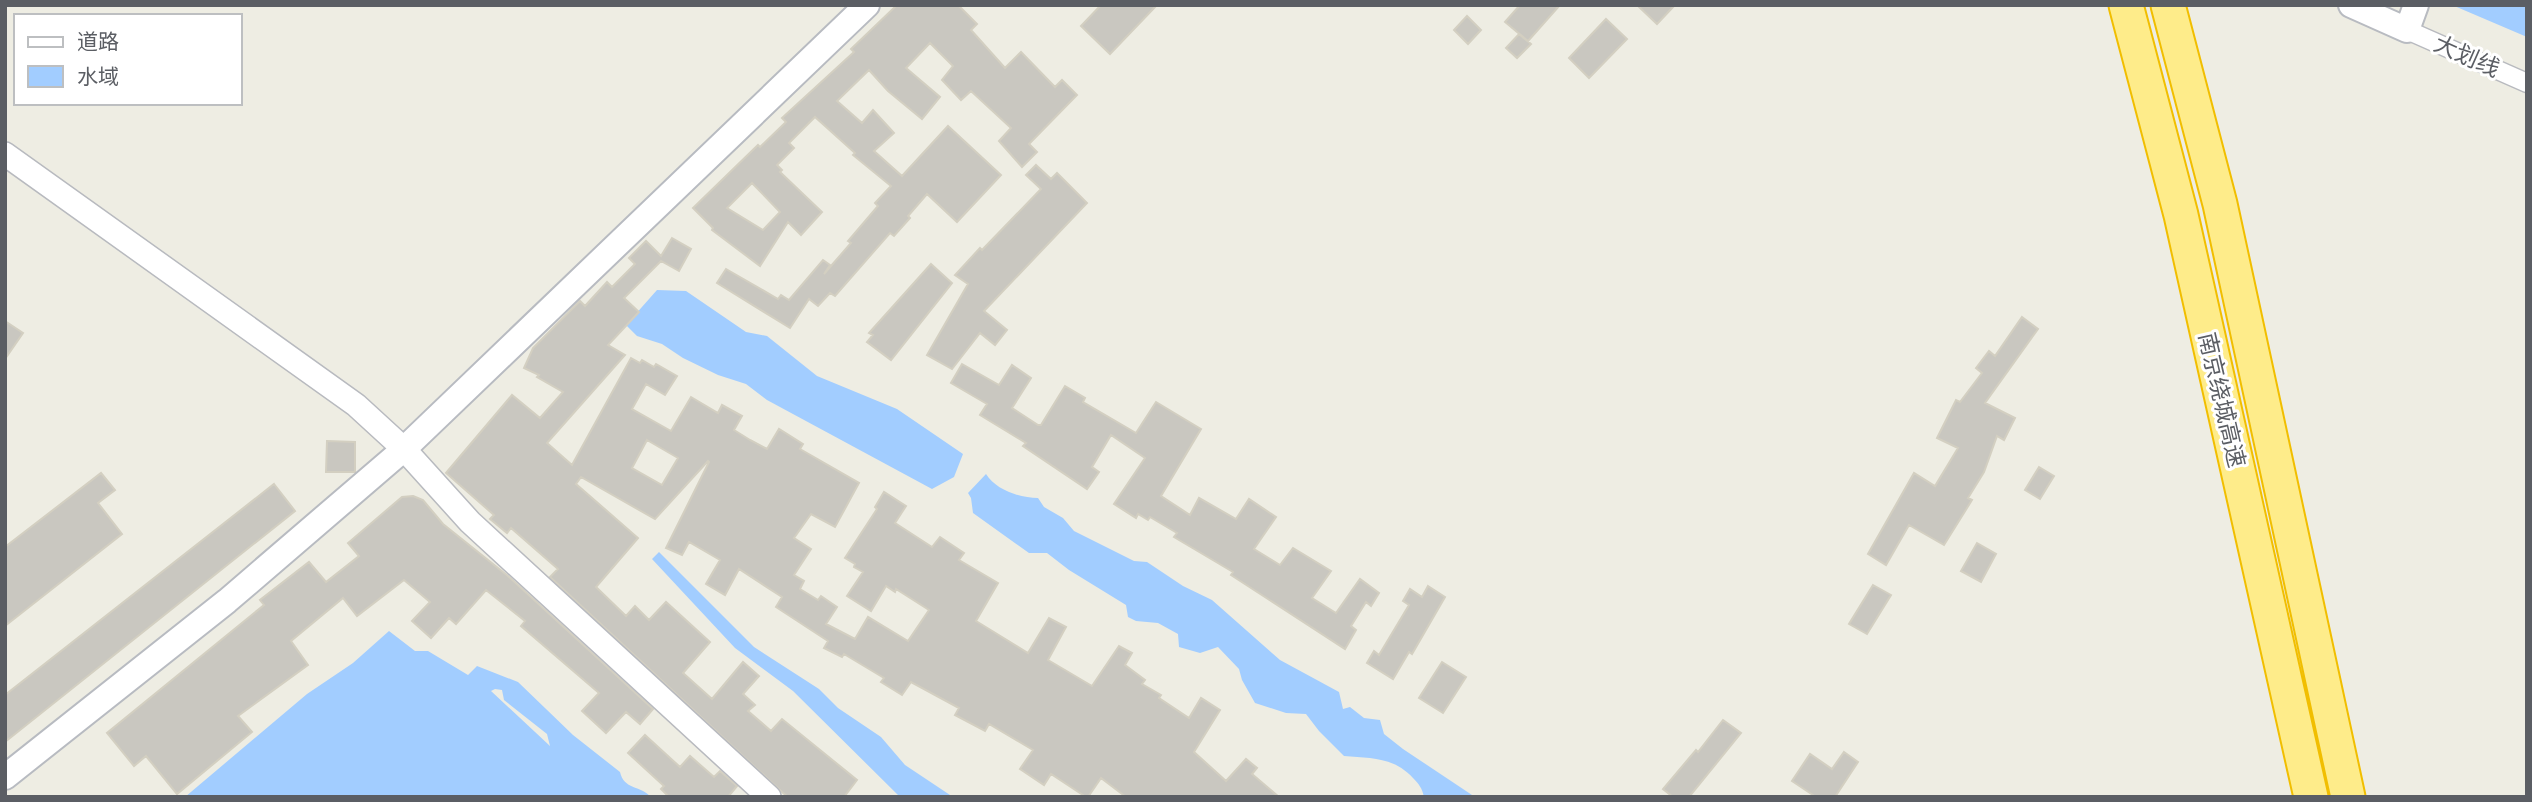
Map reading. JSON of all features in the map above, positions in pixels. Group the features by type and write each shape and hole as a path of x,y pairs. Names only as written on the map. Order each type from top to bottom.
{"highway":[{"name":"南京绕城高速","path":"2126,5 2181,215 2311,797"},
{"name":"南京绕城高速","path":"2168,5 2220,204 2348,797"}],"main road":[{"path":"5,777 227,601 404,449 867,5"},
{"path":"2351,5 2412,16"}],"street":[{"name":"大划线","path":"2412,16 2527,83"},
{"path":"5,154 356,405 404,449 470,522 769,797"}],"water":[{"path":"2452,5 2527,5 2527,37"},
{"path":"657,290 686,291 746,332 767,336 817,376 897,409 963,454 954,477 932,489 767,400 746,384 718,375 662,344 637,336 626,325"},
{"path":"986,474 990,480 1009,492 1038,498 1044,507 1063,518 1074,531 1134,561 1147,562 1183,586 1212,600 1280,660 1339,692 1343,709 1350,707 1364,718 1380,720 1384,734 1475,797 1424,797 1417,782 1398,766 1381,760 1344,756 1306,714 1286,713 1255,703 1239,669 1218,647 1200,653 1179,647 1178,634 1158,623 1136,621 1128,617 1126,605 1069,570 1047,553 1029,553 973,513 968,493"},
{"path":"659,552 754,647 819,689 838,708 881,737 905,765 953,797 900,797 793,691 735,648 652,559"},
{"path":"389,631 415,651 428,651 468,675 477,666 518,682 573,735 620,772 625,782 651,797 185,797 307,694 353,663","holes":["502,690 504,700 547,734 550,746 491,691"]}],"building":[{"path":"897,5 958,5 977,24 971,30 1005,68 1021,52 1055,87 1062,80 1077,95 1029,144 1037,152 1022,167 999,141 1011,128 971,91 961,100 942,80 953,66 930,43 906,68 940,97 922,119 888,91 869,70 837,101 862,123 873,110 894,133 874,151 902,176 948,126 1001,175 957,222 927,194 894,236 890,233 835,296 830,293 818,306 809,299 790,328 717,283 726,269 778,299 781,295 789,300 823,260 830,265 824,274 851,243 848,241 878,206 875,203 891,186 853,155 855,153 815,117 789,143 794,148 777,165 782,170 780,172 822,212 801,235 788,222 760,266 712,230 693,208 758,145 760,147 786,122 782,118 854,52 851,49","holes":["752,183 780,212 763,230 727,208"]},
{"path":"1101,5 1157,5 1110,54 1081,26"},
{"path":"1520,5 1560,5 1528,41 1505,22"},
{"path":"1637,5 1675,5 1657,24"},
{"path":"1467,16 1481,30 1468,44 1454,30"},
{"path":"1606,19 1627,39 1589,78 1569,58"},
{"path":"1519,34 1531,44 1517,58 1506,48"},
{"path":"1036,165 1051,179 1057,173 1087,203 984,311 1007,330 995,345 980,333 952,369 927,355 968,284 955,275 1041,189 1026,175"},
{"path":"672,238 691,249 679,271 661,261 624,298 639,312 608,345 625,355 547,443 572,465 631,358 640,363 642,360 654,367 656,364 677,376 665,395 646,384 632,409 671,431 691,397 718,413 722,405 742,416 734,430 750,440 767,449 779,429 803,444 800,449 859,483 835,527 811,514 794,538 811,549 794,575 804,581 800,589 818,600 821,596 837,607 826,624 855,639 868,617 908,641 929,610 896,589 895,592 886,586 871,611 847,596 863,572 845,558 877,509 875,507 884,492 906,506 895,523 932,547 940,537 964,553 959,560 998,583 976,621 1028,653 1049,618 1066,627 1048,660 1092,686 1119,646 1132,653 1125,665 1145,680 1142,684 1161,695 1159,698 1189,718 1201,698 1220,710 1194,752 1226,781 1246,759 1257,768 1252,774 1279,797 1126,797 1101,778 1086,797 1051,774 1044,785 1020,769 1033,750 989,724 985,731 955,715 959,708 911,682 902,695 881,682 884,678 844,654 842,657 824,648 828,641 776,607 782,597 739,569 725,595 706,584 720,560 689,542 682,555 666,548 708,461 655,519 581,477 576,484 638,538 596,587 626,616 635,606 649,620 666,602 710,642 683,673 712,699 743,662 759,676 743,694 755,705 748,711 771,731 782,719 857,780 844,797 788,797 782,792 550,577 558,569 511,528 507,533 490,519 494,515 446,473 512,395 540,418 563,392 524,368 533,348 580,301 585,306 607,282 612,287 635,264 629,258 646,241 661,256","holes":["647,440 678,458 662,485 632,468"]},
{"path":"931,264 952,283 891,360 867,342 873,335 869,333"},
{"path":"2022,317 2038,329 1985,403 2015,418 2004,440 1997,436 1984,472 1968,498 1972,500 1944,545 1909,525 1886,565 1868,554 1914,473 1935,486 1958,448 1937,438 1956,400 1960,402 1982,373 1976,368 1989,351 1995,356"},
{"path":"5,321 23,333 5,359"},
{"path":"962,364 999,385 1012,365 1031,378 1012,408 1038,425 1041,425 1065,386 1085,398 1083,402 1136,433 1156,402 1201,429 1161,496 1190,515 1199,498 1236,519 1249,499 1276,517 1254,549 1280,565 1293,548 1331,571 1312,598 1336,613 1360,579 1379,593 1371,606 1366,602 1351,626 1356,630 1345,649 1231,575 1233,572 1174,537 1177,533 1150,517 1148,520 1138,514 1136,518 1114,504 1145,458 1111,435 1092,467 1099,472 1087,489 1023,446 1026,443 980,415 987,404 951,383"},
{"path":"327,441 355,442 355,472 326,472"},
{"path":"2039,467 2054,476 2040,499 2025,490"},
{"path":"101,473 115,490 98,503 122,534 5,626 5,547"},
{"path":"274,484 295,511 5,742 5,695"},
{"path":"413,496 423,500 443,524 508,576 653,709 640,724 626,712 606,733 582,711 599,693 521,626 525,621 486,590 456,624 449,618 431,638 412,621 430,602 404,580 357,616 343,598 291,641 308,665 238,716 252,732 177,794 146,756 134,766 107,733 264,605 260,600 309,562 326,582 359,556 348,543 402,497"},
{"path":"1977,543 1996,554 1981,582 1961,571"},
{"path":"1873,585 1891,595 1867,634 1849,624"},
{"path":"1428,586 1445,597 1412,654 1409,652 1393,679 1367,663 1374,651 1379,655 1409,605 1403,601 1410,589 1422,597"},
{"path":"1442,662 1466,677 1443,713 1419,698"},
{"path":"1723,720 1741,733 1689,797 1673,797 1663,789 1696,750 1698,752"},
{"path":"645,735 680,767 690,756 714,777 720,771 737,786 728,797 669,797 661,789 664,786 628,753"},
{"path":"1844,752 1858,762 1835,797 1816,797 1792,781 1810,754 1832,769"}]}
